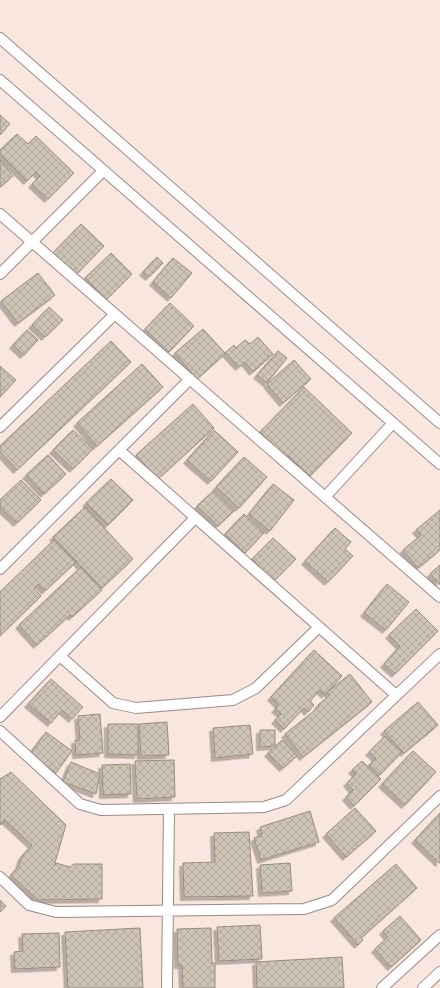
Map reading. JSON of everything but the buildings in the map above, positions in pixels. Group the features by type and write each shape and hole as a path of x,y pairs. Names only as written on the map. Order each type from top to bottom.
{"street":[{"path":"0,38 440,423"},
{"path":"0,80 440,464"},
{"path":"0,274 103,171"},
{"path":"0,214 440,597"},
{"path":"0,427 115,314"},
{"path":"0,569 190,379"},
{"path":"325,497 393,423"},
{"path":"119,450 396,695"},
{"path":"0,717 195,518"},
{"path":"60,656 114,703 136,708 233,700 256,688 319,627"},
{"path":"0,731 80,804 101,810 264,806 286,800 440,654"},
{"path":"0,878 29,905 56,912 304,909 332,900 440,796"},
{"path":"167,988 169,809"},
{"path":"382,988 440,935"},
{"path":"422,988 440,972"}]}
